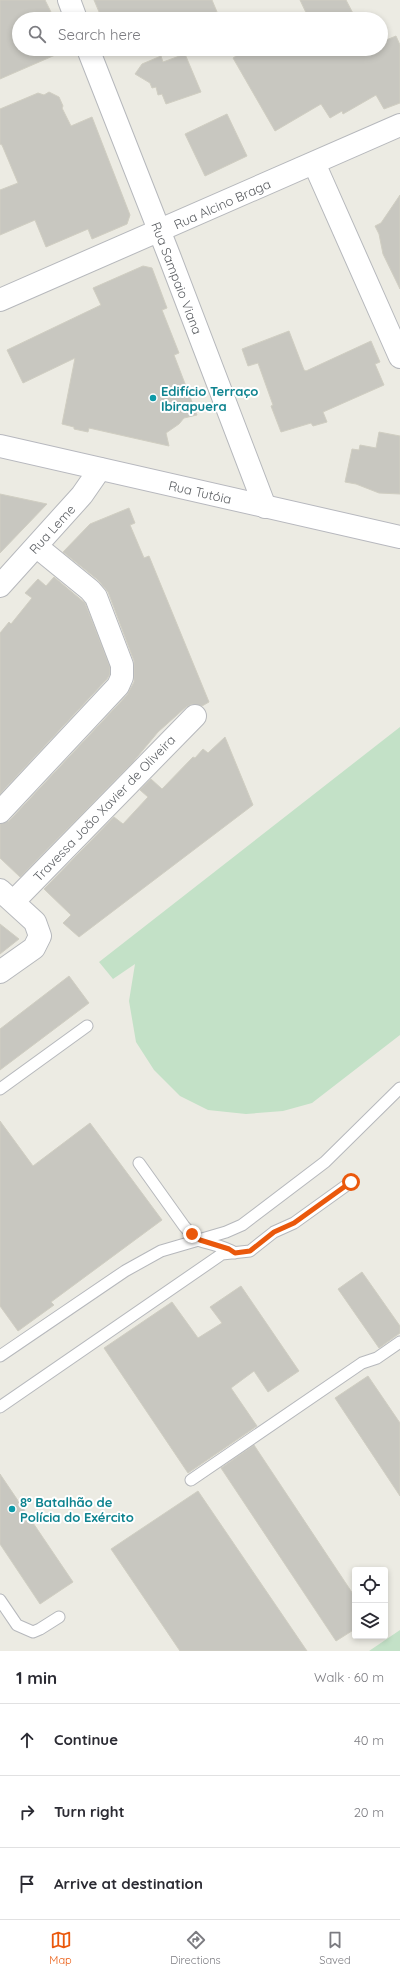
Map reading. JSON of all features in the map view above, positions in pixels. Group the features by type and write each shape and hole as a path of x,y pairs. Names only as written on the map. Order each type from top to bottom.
{"street":[{"path":"69,0 73,12"},
{"name":"Rua Sampaio Viana","path":"91,56 160,231 265,507"},
{"name":"Rua Alcino Braga","path":"0,300 400,125"},
{"path":"314,163 400,357"},
{"name":"Rua Tutóia","path":"0,446 400,537"},
{"name":"Rua Leme","path":"0,586 82,495 100,469"},
{"path":"0,812 118,686 122,677 122,665 96,597 90,590 36,546"},
{"name":"Travessa João Xavier de Oliveira","path":"7,895 195,716"},
{"path":"0,972 34,948 40,936 35,922 7,895"}],"lane":[{"path":"0,1089 86,1026"},
{"path":"0,1356 125,1271 161,1251 226,1232 242,1225 325,1162 400,1088"},
{"path":"139,1163 184,1226 200,1240 229,1249 235,1253"},
{"path":"0,1407 222,1254 250,1251 274,1232 294,1223 351,1182"},
{"path":"191,1480 362,1363 377,1358 400,1342"},
{"path":"0,1600 17,1625 33,1632 40,1630 59,1617"}],"green space":[{"path":"400,727 400,1035 312,1103 283,1111 246,1114 208,1110 180,1096 154,1070 136,1042 129,1001 135,964 113,979 99,962"},
{"path":"400,1630 400,1651 369,1651 388,1639"}],"building":[{"path":"0,0 45,0 51,12 12,12 12,56 53,56 0,79"},
{"path":"94,0 212,0 217,12 99,12"},
{"path":"300,0 346,0 352,12 306,12"},
{"path":"396,36 400,45 400,103 384,109 376,95 343,114 342,111 330,118 321,104 275,131 233,58 236,56 388,56 388,39"},
{"path":"161,56 163,62 180,56 186,56 201,92 166,104 162,94 158,95 156,87 152,88 150,83 135,74 142,64"},
{"path":"49,92 59,97 63,106 62,108 71,126 92,117 130,215 127,224 92,239 88,229 46,247 35,220 0,235 0,190 18,183 2,145 0,144 0,109 38,93 44,95"},
{"path":"227,114 247,156 205,176 185,134"},
{"path":"400,195 400,289 383,254 379,234 375,226 381,223"},
{"path":"143,266 152,268 167,308 162,310 179,353 174,355 197,415 184,418 179,424 166,433 169,446 89,428 88,432 74,429 74,427 62,424 75,358 23,383 7,350 101,305 93,288"},
{"path":"289,331 304,370 306,371 371,341 380,362 375,364 384,385 323,412 327,422 313,426 311,423 281,432 271,406 273,405 258,363 248,366 242,349"},
{"path":"379,432 400,436 400,494 379,493 356,484 345,482 352,449 359,450 360,445 376,448"},
{"path":"0,494 47,504 0,553"},
{"path":"129,508 135,523 130,525 144,558 149,556 209,702 202,706 192,704 186,707 158,732 133,762 20,877 0,858 0,824 9,821 127,695 134,682 134,661 108,592 98,580 63,552 90,524"},
{"path":"54,577 85,603 110,667 110,674 0,794 0,633 9,622 11,624 32,598 25,593 38,579 46,586"},
{"path":"225,737 253,805 79,937 63,923 71,915 44,889 114,817 123,824 148,797 140,790 151,779 162,789 193,757 195,758 203,749 208,753"},
{"path":"0,924 19,939 0,954"},
{"path":"69,976 89,1003 0,1070 0,1029"},
{"path":"0,1121 33,1166 90,1123 162,1220 51,1302 54,1305 18,1331 0,1306"},
{"path":"362,1272 400,1326 400,1333 379,1348 338,1289"},
{"path":"241,1286 299,1371 268,1392 254,1371 231,1388 257,1426 188,1473 104,1348 172,1302 198,1338 222,1323 210,1307"},
{"path":"368,1376 400,1423 400,1496 335,1398"},
{"path":"254,1445 352,1592 352,1631 336,1641 221,1468"},
{"name":"8º Batalhão de Polícia do Exército","path":"0,1474 73,1582 40,1604 0,1544"},
{"path":"198,1491 307,1651 180,1651 111,1549"}],"place":[{"name":"Edifício Terraço Ibirapuera","path":"153,398"},
{"name":"8º Batalhão de Polícia do Exército","path":"12,1509"}],"route":[{"path":"192,1234 200,1240 229,1249 235,1253 250,1251 274,1232 294,1223 351,1182"}]}
